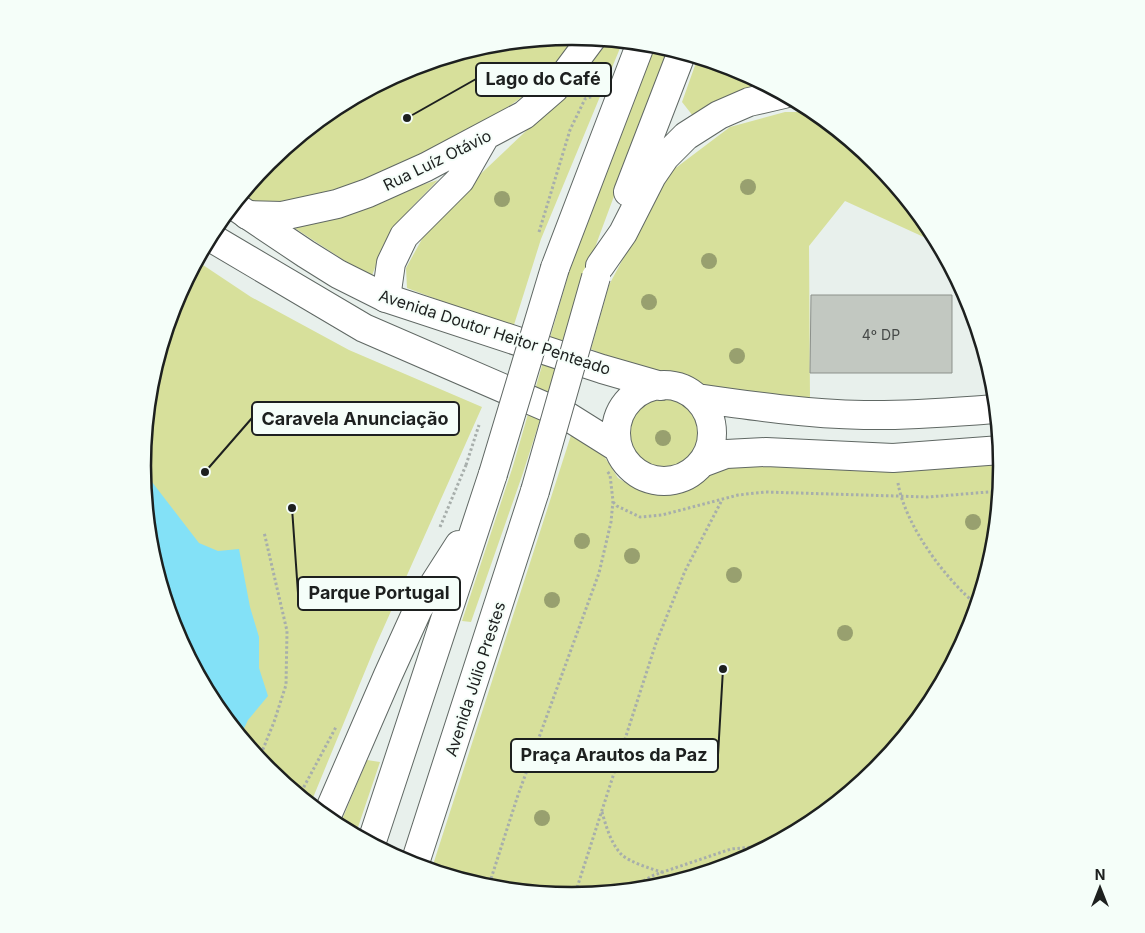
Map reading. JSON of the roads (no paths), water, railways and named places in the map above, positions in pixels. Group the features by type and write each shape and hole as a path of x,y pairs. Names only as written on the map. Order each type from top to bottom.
{"main road":[{"name":"Rua Luíz Otávio","path":"240,210 282,216 337,204 404,178 524,116 554,89 586,46"},
{"path":"373,838 481,512 555,268 637,50"},
{"path":"598,272 680,58"},
{"path":"598,272 623,234 652,176 664,157 686,136 718,115 749,102 774,96"},
{"path":"386,298 391,263 404,236 460,180 484,138"},
{"name":"Avenida Doutor Heitor Penteado","path":"240,210 330,269 386,298 602,369 661,386"},
{"path":"216,241 364,328 567,416 611,459 624,462 635,472 648,479 677,480 691,473 702,463 709,451 712,437 711,423 706,409 697,398 685,390 671,386 655,386 639,391 627,402 618,416 611,459"},
{"name":"Avenida Júlio Prestes","path":"417,858 535,491 598,272"},
{"path":"697,398 788,409 864,415 990,409"},
{"path":"702,463 726,454 766,452 893,458 993,451"},
{"path":"329,811 418,609 481,512"}],"water":[{"path":"152,481 199,543 218,551 239,549 250,607 259,637 259,668 268,696 248,720 244,729 207,677 183,628 165,576 159,549"}],"place":[{"name":"Lago do Café","path":"407,118"},
{"name":"Caravela Anunciação","path":"205,472"},
{"name":"Parque Portugal","path":"292,508"},
{"name":"Praça Arautos da Paz","path":"723,669"}]}
